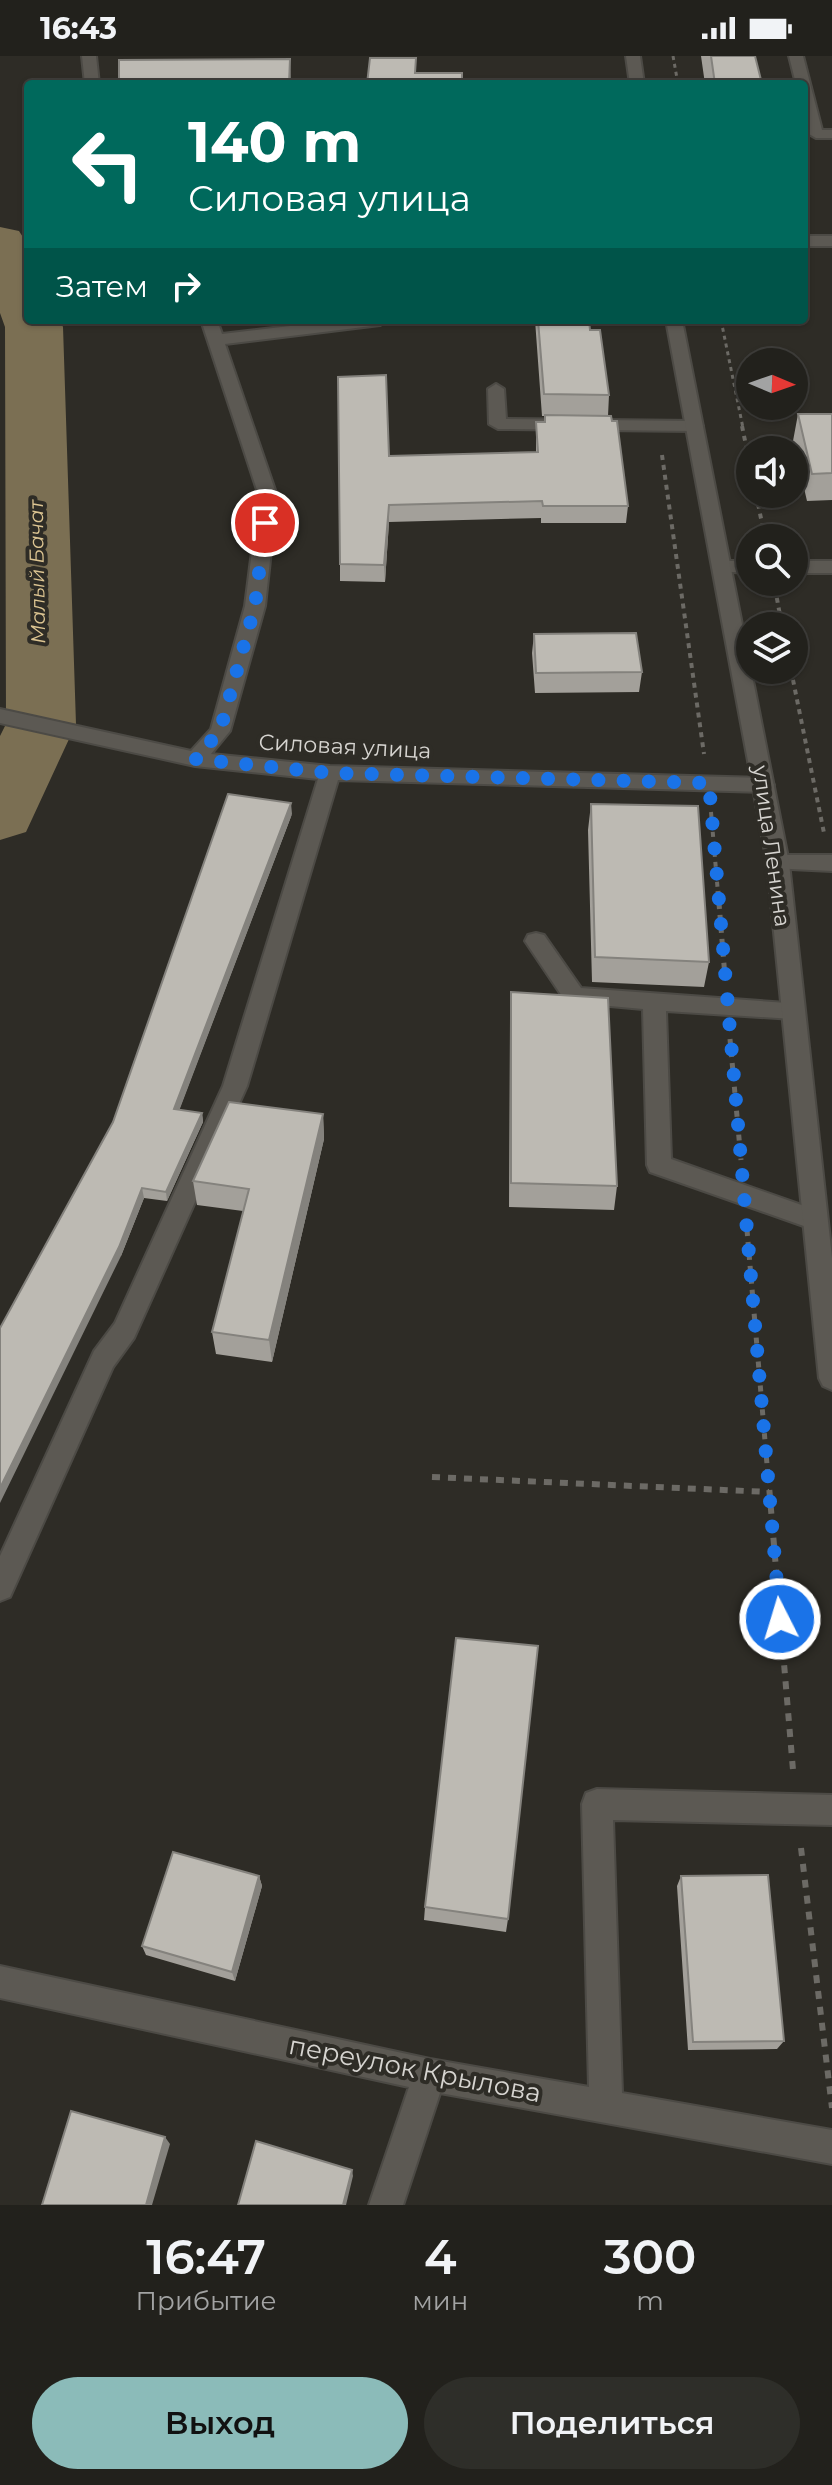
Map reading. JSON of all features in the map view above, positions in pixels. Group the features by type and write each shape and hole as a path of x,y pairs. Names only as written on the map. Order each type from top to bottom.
{"street":[{"path":"89,56 92,80"},
{"path":"633,56 636,80"},
{"path":"796,56 802,80"},
{"path":"808,104 816,134 832,134"},
{"path":"808,241 832,241"},
{"path":"195,759 220,731 255,606 268,496 210,324"},
{"path":"216,340 347,324"},
{"name":"улица Ленина","path":"675,324 778,863 832,1378"},
{"path":"496,389 498,424 694,426"},
{"path":"722,567 736,567"},
{"path":"808,567 832,567"},
{"name":"Силовая улица","path":"0,716 195,759 330,773 764,785"},
{"path":"0,1587 103,1359 125,1330 235,1086 330,773"},
{"path":"778,863 831,863"},
{"path":"536,941 574,996 793,1010"},
{"path":"654,1001 659,1165 815,1220"},
{"path":"606,2106 597,1804 832,1810"},
{"name":"переулок Крылова","path":"0,1982 430,2075 832,2147"},
{"path":"386,2205 430,2075"}],"path":[{"path":"673,56 677,80"},
{"path":"722,324 744,436"},
{"path":"657,425 709,783 796,1809 832,2109"},
{"path":"794,684 831,863"},
{"path":"432,1477 769,1492"}],"building":[{"path":"711,56 755,56 761,80 714,80"},
{"path":"370,58 416,58 415,73 462,73 462,80 367,80"},
{"path":"290,59 289,80 119,80 119,60"},
{"path":"538,324 589,324 590,330 600,330 609,395 544,394"},
{"path":"386,375 389,456 538,452 536,422 545,422 545,415 611,416 612,421 617,421 628,506 543,506 542,501 389,505 384,565 340,564 338,377"},
{"path":"808,414 832,414 832,473 812,474 808,436 803,436 799,420 808,420"},
{"path":"636,633 642,672 536,673 534,634"},
{"path":"228,794 291,803 174,1109 202,1113 166,1192 142,1188 119,1247 0,1488 0,1328 113,1122"},
{"path":"591,804 698,806 709,962 595,957"},
{"path":"511,992 608,998 617,1186 511,1183"},
{"path":"229,1102 323,1114 269,1340 212,1332 249,1189 193,1181"},
{"path":"456,1638 538,1646 508,1919 425,1907"},
{"path":"173,1852 259,1876 232,1972 142,1946"},
{"path":"768,1875 784,2041 693,2042 681,1876"},
{"path":"71,2111 165,2137 146,2205 42,2205"},
{"path":"256,2141 352,2170 343,2205 238,2205"}],"waterway":[{"name":"Малый Бачат","path":"0,243 24,302"},
{"name":"Малый Бачат","path":"0,814 41,724 33,324"}],"route":[{"path":"265,523 255,606 220,731 195,759 330,773 709,783 780,1619"}]}
